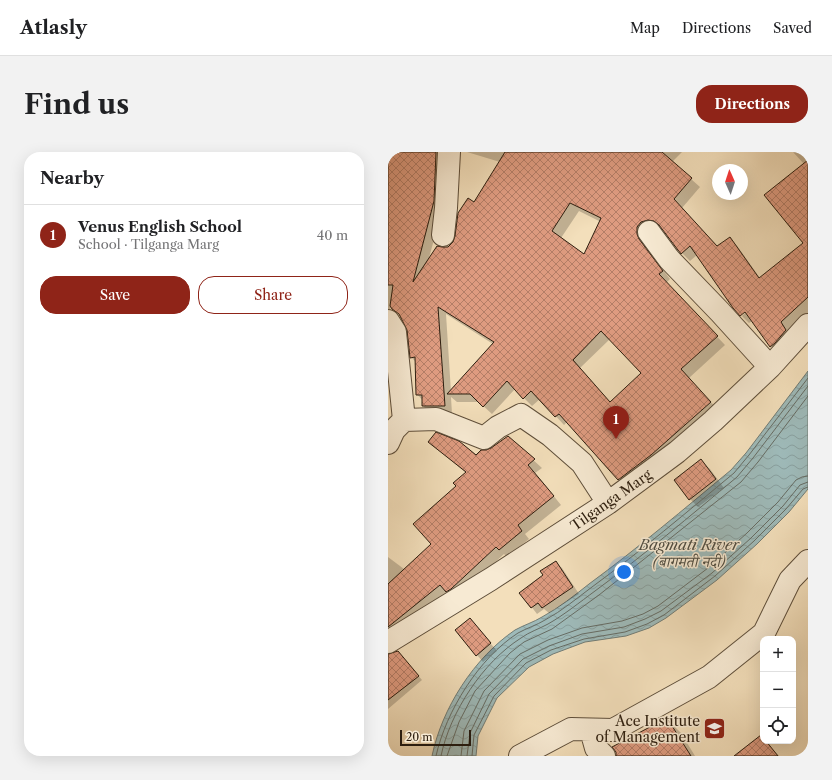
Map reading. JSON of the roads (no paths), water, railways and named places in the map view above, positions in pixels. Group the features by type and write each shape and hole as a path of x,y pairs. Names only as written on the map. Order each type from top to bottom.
{"street":[{"path":"443,235 449,152"},
{"path":"649,232 669,260 720,312 770,367"},
{"path":"388,321 395,332 404,420"},
{"name":"Tilganga Marg","path":"388,642 491,579 608,503 677,452 713,421 770,367 808,325"},
{"path":"388,443 394,430 404,420 436,419 484,438 498,427 521,415 550,435 582,463 608,503"},
{"path":"520,756 571,728 613,730 709,677 764,633 790,580 808,561"},
{"path":"591,730 596,748 604,756"}],"water":[{"name":"Bagmati River (बागमती नदी)","path":"808,371 808,489 789,512 757,544 717,580 666,618 649,628 626,636 585,642 553,654 529,667 497,698 478,736 476,756 432,756 443,720 452,702 473,670 486,655 500,641 515,630 561,606 643,542 731,470 746,453"}],"place":[{"name":"Venus English School","path":"616,439"},
{"name":"Ace Institute of Management","path":"715,729"}]}
